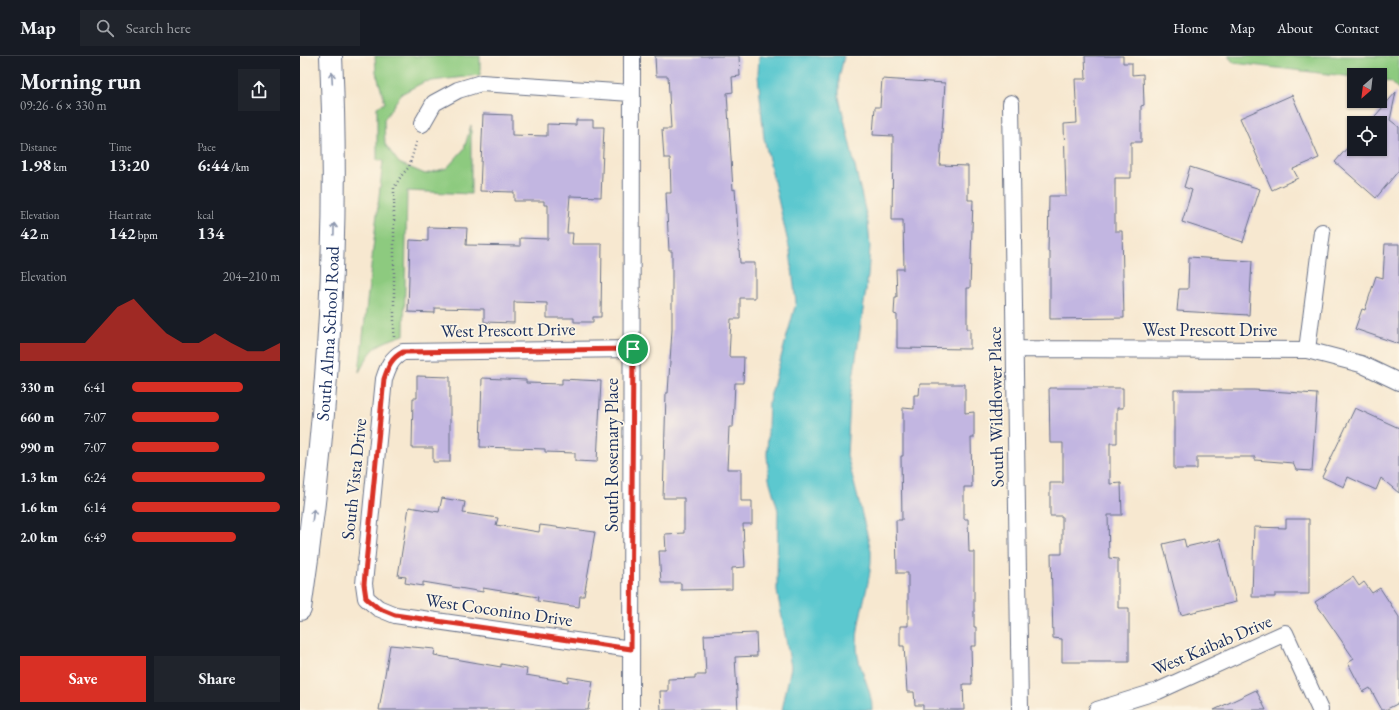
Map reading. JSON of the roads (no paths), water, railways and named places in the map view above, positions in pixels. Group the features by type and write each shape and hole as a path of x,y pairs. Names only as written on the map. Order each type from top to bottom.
{"main road":[{"name":"South Alma School Road","path":"300,609 317,487 332,282 334,198 331,56"}],"street":[{"name":"South Rosemary Place","path":"631,710 633,349 632,56"},
{"path":"422,124 434,103 458,90 481,83 631,93"},
{"name":"South Wildflower Place","path":"1011,103 1020,710"},
{"path":"1307,350 1322,232"},
{"name":"West Prescott Drive","path":"393,359 403,352 633,349"},
{"name":"West Prescott Drive","path":"1015,349 1307,350 1360,364 1399,382"},
{"name":"South Vista Drive","path":"366,598 364,584 382,395 384,379 393,359"},
{"name":"West Coconino Drive","path":"366,598 378,608 395,615 631,649"},
{"name":"West Kaibab Drive","path":"1098,710 1158,691 1285,633 1320,710"}],"water":[{"path":"759,56 844,56 839,78 839,97 868,223 870,246 868,276 850,399 847,455 871,550 870,574 859,623 857,647 859,663 872,702 872,710 782,710 791,667 777,591 778,510 769,479 767,455 769,401 796,303 790,251 764,138 758,75"}]}
